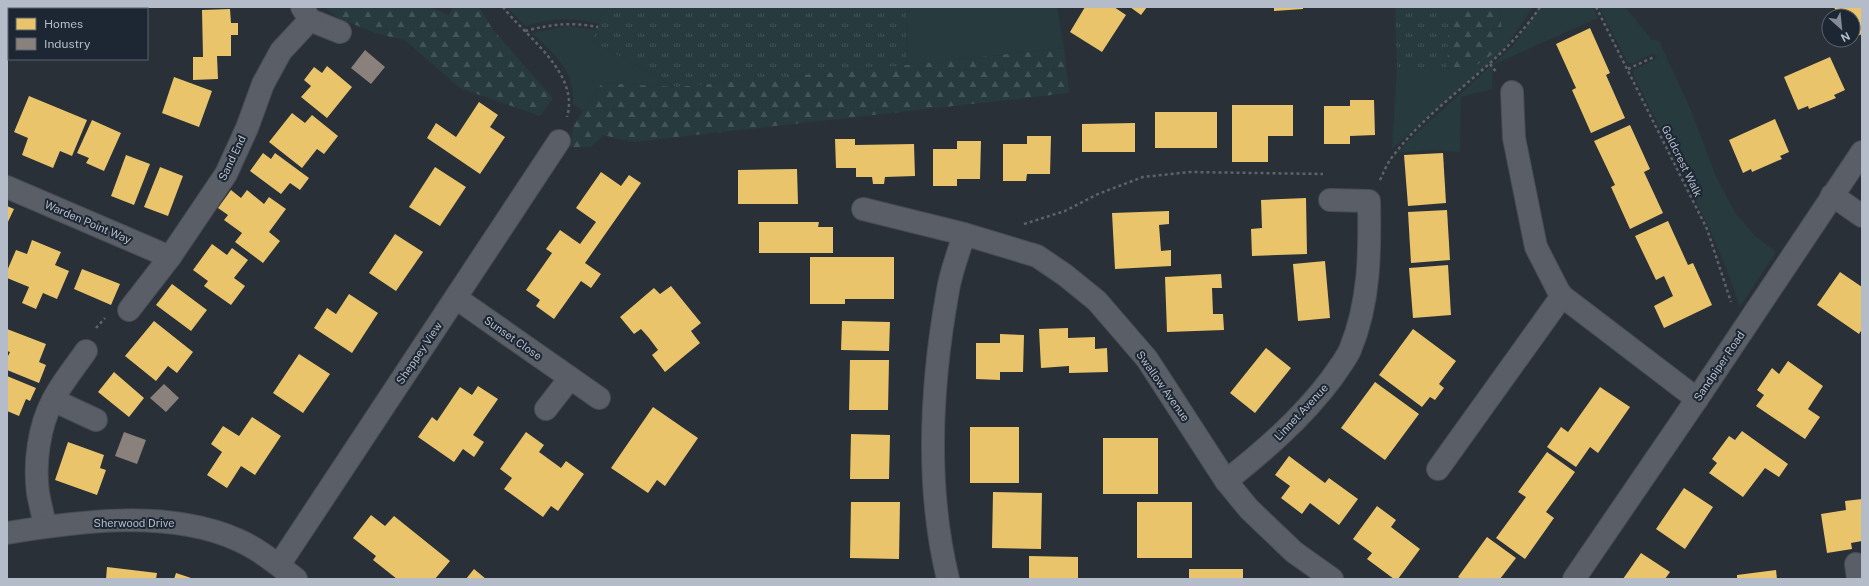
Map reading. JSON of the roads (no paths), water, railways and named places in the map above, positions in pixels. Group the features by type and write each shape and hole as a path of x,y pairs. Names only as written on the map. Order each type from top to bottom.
{"street":[{"name":"Sand End","path":"129,310 170,257 226,174 247,128 263,84 281,51 306,14 340,32"},
{"path":"1512,92 1514,138 1536,247 1562,296 1697,399"},
{"name":"Sheppey View","path":"279,565 559,141"},
{"name":"Sandpiper Road","path":"1574,579 1750,321 1832,195 1862,152"},
{"name":"Warden Point Way","path":"7,187 170,257"},
{"path":"1832,195 1862,216"},
{"name":"Linnet Avenue","path":"1226,481 1289,428 1318,396 1350,351 1360,318 1367,283 1370,251 1369,200 1330,200"},
{"name":"Swallow Avenue","path":"863,209 964,234 1037,256 1097,301 1147,359 1226,481 1249,509 1294,552 1332,579"},
{"path":"948,579 937,522 933,422 938,366 948,288 964,234"},
{"path":"1438,469 1562,296"},
{"name":"Sunset Close","path":"456,298 599,398"},
{"path":"45,526 38,492 40,440 45,420 53,400 86,351"},
{"path":"546,409 570,378"},
{"path":"53,400 96,420"},
{"name":"Sherwood Drive","path":"7,532 45,526 116,521 171,522 208,528 239,540 279,565 296,579"}]}
